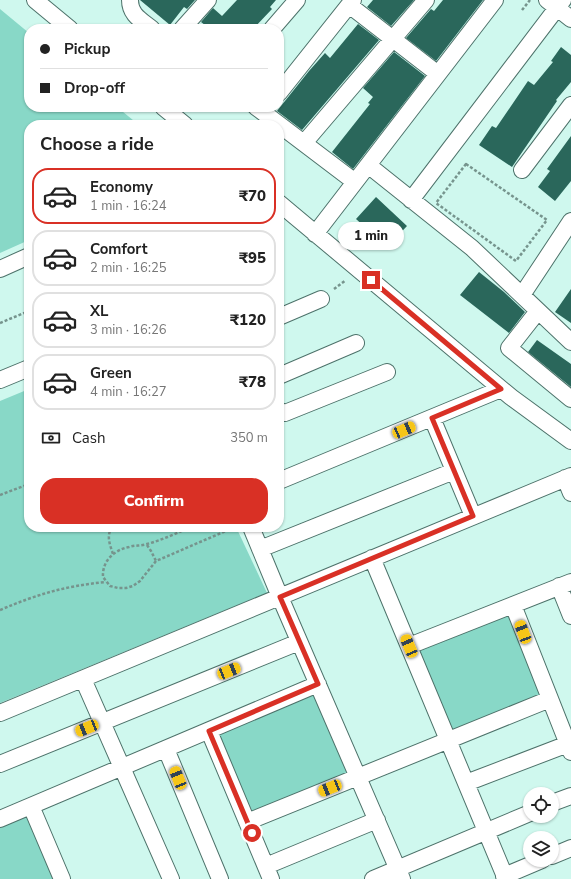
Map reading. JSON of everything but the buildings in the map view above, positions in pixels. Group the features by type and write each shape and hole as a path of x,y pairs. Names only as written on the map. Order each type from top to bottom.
{"street":[{"path":"35,0 64,24"},
{"path":"130,0 132,13 146,24"},
{"path":"186,24 208,0"},
{"path":"276,24 297,0"},
{"path":"304,143 426,0"},
{"path":"315,234 495,0"},
{"path":"284,87 351,3 392,39 438,74"},
{"path":"411,200 556,3 571,19"},
{"path":"522,170 571,105"},
{"path":"169,112 179,120"},
{"path":"266,112 276,120"},
{"path":"284,127 355,182"},
{"path":"368,165 472,248 571,341"},
{"path":"284,210 359,270 501,389 571,441"},
{"path":"522,295 570,223"},
{"path":"0,269 24,258"},
{"path":"284,315 321,299"},
{"path":"538,311 509,348 571,399"},
{"path":"284,374 356,343"},
{"path":"0,380 24,370"},
{"path":"284,413 387,372"},
{"path":"284,479 501,389"},
{"path":"432,418 473,516"},
{"path":"260,549 454,471"},
{"path":"0,714 473,516 569,482"},
{"path":"253,532 299,642 400,874"},
{"path":"372,558 505,877 527,867"},
{"path":"409,646 565,584 571,616"},
{"path":"466,783 569,748 513,605"},
{"path":"0,764 299,642"},
{"path":"83,679 171,879"},
{"path":"0,818 122,768 318,684"},
{"path":"247,822 550,699"},
{"path":"209,731 268,873 377,820"},
{"path":"166,749 220,879"},
{"path":"559,801 571,796"},
{"path":"31,806 62,879"},
{"path":"373,879 400,874 486,831 523,816"},
{"path":"559,853 571,848"}],"path":[{"path":"522,10 530,0"},
{"path":"466,164 547,220 516,261 481,236 436,203 466,164"},
{"path":"321,299 359,270"},
{"path":"0,323 24,313"},
{"path":"0,495 24,486"},
{"path":"109,532 109,539 113,554"},
{"path":"178,532 146,545 118,550 109,557 104,566 103,577 106,582 110,586 118,588 133,586 140,581 156,561 223,532"},
{"path":"146,545 156,561"},
{"path":"0,610 61,588 106,582"}],"green space":[{"path":"0,9 24,29 24,112 123,112 133,120 24,120 24,242 0,253"},
{"path":"24,391 24,532 238,532 267,593 0,703 0,401"},
{"path":"510,609 546,693 450,735 413,651"},
{"path":"313,691 350,775 254,816 217,733"},
{"path":"28,812 57,879 0,879 0,824"}],"route":[{"path":"252,833 209,731 318,684 280,597 473,516 432,418 501,389 371,280"}]}
